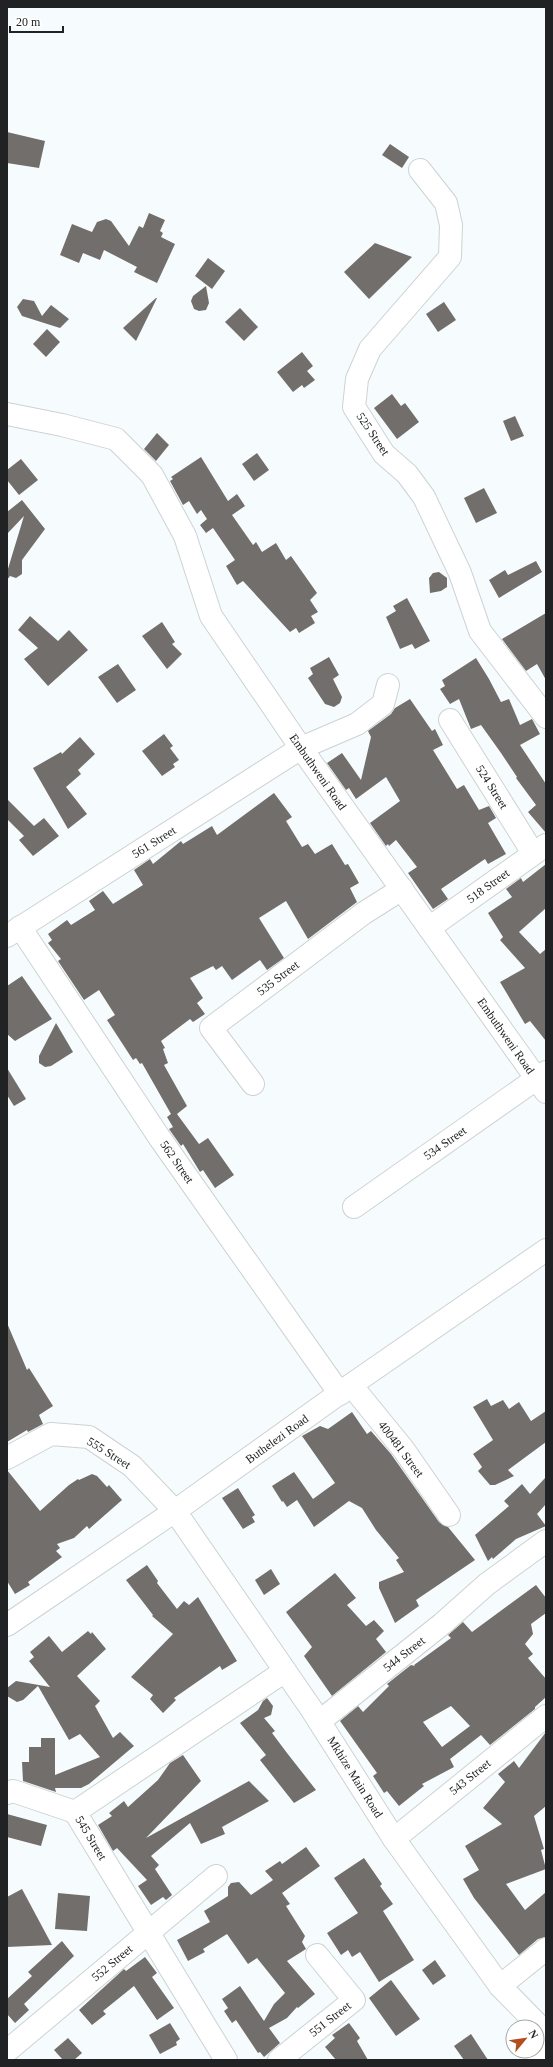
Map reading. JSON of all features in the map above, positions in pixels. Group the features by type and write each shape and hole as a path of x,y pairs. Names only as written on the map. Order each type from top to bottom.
{"street":[{"name":"525 Street","path":"420,170 446,203 451,225 450,257 370,349 357,379 354,407 384,454 407,474 424,497 460,573 480,631 546,717"},
{"name":"Embuthweni Road","path":"7,414 62,425 116,439 152,476 185,536 211,616 301,748 430,928 543,1081"},
{"path":"301,748 357,724 383,704 388,684"},
{"name":"524 Street","path":"450,720 540,849"},
{"name":"561 Street","path":"14,931 301,748"},
{"name":"518 Street","path":"430,928 540,849"},
{"name":"535 Street","path":"253,1084 211,1028 364,913 402,889"},
{"name":"562 Street","path":"14,931 159,1137 346,1389"},
{"name":"534 Street","path":"354,1207 543,1081"},
{"name":"Buthelezi Road","path":"7,1625 175,1511 346,1389 546,1250"},
{"name":"400481 Street","path":"346,1389 404,1450 449,1515"},
{"name":"555 Street","path":"7,1458 50,1434 88,1437 132,1466 175,1511"},
{"name":"Mkhize Main Road","path":"175,1511 320,1722 394,1839 500,1986 546,2033"},
{"name":"544 Street","path":"320,1722 442,1624 487,1584 546,1541"},
{"name":"545 Street","path":"226,2060 75,1812 284,1671"},
{"name":"543 Street","path":"394,1839 546,1716"},
{"path":"7,1793 13,1791 75,1812"},
{"name":"552 Street","path":"7,2051 216,1876"},
{"path":"500,1986 546,1949"},
{"name":"551 Street","path":"279,2060 354,2000 317,1955"},
{"path":"538,2060 546,2054"}],"building":[{"path":"7,132 45,141 39,168 7,163"},
{"path":"390,144 409,157 402,168 382,155"},
{"path":"149,213 165,220 160,231 163,233 161,237 175,244 157,283 134,272 137,267 104,250 100,260 83,253 79,263 60,255 72,224 92,232 97,222 106,219 111,221 129,246 139,226 143,228"},
{"path":"375,243 412,257 369,299 344,272"},
{"path":"208,258 225,271 212,289 195,276"},
{"path":"206,286 209,303 206,310 199,311 194,309 191,301 193,296"},
{"path":"157,298 136,341 123,328"},
{"path":"23,299 34,301 42,316 51,305 69,319 60,328 22,316 17,307"},
{"path":"444,302 456,320 438,332 426,314"},
{"path":"240,308 258,327 244,341 225,322"},
{"path":"47,329 60,342 46,357 33,344"},
{"path":"302,352 313,366 307,371 315,380 304,388 302,385 293,392 277,372"},
{"path":"392,394 401,406 405,403 419,422 397,439 374,408"},
{"path":"515,416 524,436 511,441 503,421"},
{"path":"157,433 169,445 156,461 144,449"},
{"path":"257,453 269,470 254,481 242,464"},
{"path":"201,457 228,501 237,494 245,506 232,515 253,545 256,542 262,552 276,543 286,560 291,556 317,593 310,600 318,612 311,616 315,623 299,633 296,628 290,632 243,581 237,585 226,566 235,560 213,528 206,533 200,525 207,519 201,510 197,514 189,501 183,505 170,481 173,479 171,477"},
{"path":"21,459 38,480 19,495 7,480 7,470"},
{"path":"484,488 497,513 476,523 464,498"},
{"path":"22,500 45,529 22,560 22,574 16,578 10,576 7,580 7,572 24,516 7,534 7,512"},
{"path":"536,561 542,572 499,598 489,580 505,570 508,575"},
{"path":"439,572 447,578 447,587 441,591 430,593 429,578 433,573"},
{"path":"407,598 430,641 415,649 412,644 400,649 386,617 396,611 393,606"},
{"path":"546,613 546,680 537,664 526,671 502,639"},
{"path":"30,616 58,641 69,630 88,650 48,686 24,659 38,648 18,630"},
{"path":"162,622 175,642 172,644 182,654 167,669 142,636"},
{"path":"329,657 339,675 333,679 342,697 340,703 334,707 325,704 308,678 313,674 310,668"},
{"path":"476,658 501,702 509,699 520,725 532,719 540,734 520,745 546,784 546,833 528,812 536,805 481,725 471,729 459,699 450,704 440,689 445,686 442,680"},
{"path":"118,664 136,690 117,703 98,677"},
{"path":"410,699 432,731 435,729 443,745 433,750 457,789 464,785 479,810 489,806 496,818 488,823 506,854 488,864 485,859 441,889 448,899 433,909 408,873 417,867 396,840 389,846 388,844 386,846 370,823 400,801 386,777 356,799 349,788 346,790 327,763 342,753 361,780 371,737 368,731 391,714 395,708"},
{"path":"164,734 173,746 170,748 179,760 173,764 175,767 162,776 142,751"},
{"path":"80,737 95,754 78,770 81,774 66,787 87,814 68,829 33,768 61,752 62,754"},
{"path":"274,793 292,817 286,821 302,847 308,844 315,854 332,844 345,865 348,864 359,883 350,888 357,902 308,939 286,901 259,918 284,958 267,970 260,960 232,980 222,966 216,970 213,966 190,978 203,998 197,1003 205,1014 193,1022 190,1019 161,1041 165,1048 163,1049 168,1063 164,1065 187,1106 177,1114 199,1144 208,1138 234,1175 215,1188 203,1170 200,1172 183,1144 181,1146 169,1129 173,1127 167,1117 171,1114 142,1063 140,1064 136,1058 133,1060 107,1020 115,1015 99,990 84,1000 58,961 61,959 48,943 52,940 48,934 67,920 71,925 95,910 89,901 103,891 113,904 143,885 134,870 150,859 153,864 181,841 183,844 212,826 217,835"},
{"path":"7,799 34,826 44,818 59,836 33,856 19,840 24,836 7,819"},
{"path":"546,864 546,908 519,932 540,954 546,949 546,1041 530,1021 525,1024 500,982 525,968 500,940 503,937 488,913 512,897 506,889 521,878 523,882"},
{"path":"22,976 52,1019 15,1041 7,1034 7,986"},
{"path":"56,1023 73,1052 51,1066 45,1067 39,1063 39,1056"},
{"path":"7,1068 26,1099 14,1106 7,1095"},
{"path":"7,1323 27,1370 29,1368 53,1406 39,1415 43,1424 28,1432 27,1430 7,1442"},
{"path":"487,1399 491,1406 503,1400 509,1409 519,1402 531,1421 546,1411 546,1442 508,1470 514,1476 495,1485 490,1485 478,1471 482,1467 473,1454 493,1440 473,1407"},
{"path":"352,1412 367,1434 371,1431 391,1454 439,1522 448,1527 475,1560 416,1600 419,1606 395,1623 379,1588 379,1582 404,1572 396,1560 399,1558 376,1530 362,1508 349,1501 314,1527 297,1500 287,1507 272,1486 294,1472 313,1499 335,1483 302,1436 320,1426 328,1429"},
{"path":"7,1470 40,1511 69,1485 78,1479 79,1480 92,1474 97,1476 107,1487 109,1485 122,1500 89,1529 87,1526 74,1538 57,1544 60,1548 56,1551 62,1557 28,1582 30,1585 15,1594 7,1581"},
{"path":"546,1477 546,1504 537,1514 546,1526 516,1539 493,1559 492,1557 488,1561 475,1535 509,1506 504,1501 522,1484 530,1494"},
{"path":"238,1488 255,1515 252,1517 255,1522 243,1529 222,1498"},
{"path":"147,1565 158,1581 157,1583 177,1609 184,1601 189,1605 198,1597 237,1661 222,1670 220,1666 174,1698 176,1700 163,1713 150,1699 153,1695 131,1677 173,1634 152,1616 153,1615 126,1580"},
{"path":"271,1569 280,1584 264,1595 255,1580"},
{"path":"335,1573 356,1598 347,1605 366,1626 374,1620 384,1631 376,1639 386,1652 332,1696 304,1656 312,1647 286,1612"},
{"path":"536,1585 546,1598 546,1613 531,1624 533,1634 525,1644 533,1654 528,1658 546,1679 546,1697 535,1707 535,1709 490,1745 481,1735 450,1759 454,1767 422,1784 424,1786 399,1806 387,1791 384,1793 373,1776 377,1773 340,1721 358,1706 363,1712 389,1686 387,1684 411,1665 415,1666 414,1665 451,1638 448,1635 463,1622 472,1632","holes":["451,1706 470,1726 442,1747 423,1722"]},
{"path":"88,1631 91,1634 92,1632 106,1649 77,1676 100,1701 95,1706 113,1738 120,1732 134,1746 89,1784 81,1788 55,1788 56,1792 23,1781 22,1762 29,1762 29,1747 41,1747 41,1738 55,1738 55,1775 100,1757 80,1734 69,1740 38,1686 23,1700 17,1702 7,1696 7,1688 16,1681 50,1687 29,1661 34,1657 30,1652 49,1636 62,1652"},
{"path":"267,1698 273,1706 271,1715 264,1718 275,1731 272,1733 316,1790 294,1803 260,1760 266,1755 240,1723 258,1710 263,1701"},
{"path":"546,1732 546,1806 534,1816 544,1849 541,1850 546,1869 506,1884 525,1910 546,1892 546,1937 538,1939 519,1955 474,1898 463,1879 479,1870 465,1846 502,1824 483,1808 505,1782 498,1774 514,1761 519,1768"},
{"path":"183,1755 201,1781 146,1838 249,1781 269,1801 222,1827 225,1834 201,1844 190,1823 151,1856 159,1865 155,1869 172,1895 166,1900 163,1897 151,1905 138,1886 147,1880 117,1848 113,1851 98,1825 112,1816 109,1813 124,1801 128,1807 158,1780 170,1763"},
{"path":"7,1814 47,1825 41,1846 7,1837"},
{"path":"306,1847 320,1866 282,1893 290,1904 286,1906 305,1936 302,1942 306,1949 287,1961 315,1994 298,2008 297,2007 287,2018 269,2028 280,2043 264,2057 260,2052 258,2053 236,2020 232,2023 224,2011 228,2008 222,1999 240,1986 264,2021 274,2004 285,1993 257,1958 248,1964 227,1934 203,1949 205,1952 188,1961 177,1940 210,1922 204,1911 228,1896 228,1887 231,1883 239,1882 251,1895 273,1880 265,1871 280,1861 282,1864"},
{"path":"364,1858 382,1884 380,1886 393,1904 383,1911 414,1960 379,1982 360,1952 352,1957 348,1950 341,1955 327,1933 358,1913 334,1878"},
{"path":"22,1889 52,1945 7,1947 7,1897"},
{"path":"58,1893 90,1896 87,1931 55,1929"},
{"path":"62,1941 74,1956 24,2004 29,2010 15,2023 7,2014 7,1999 32,1976 28,1972"},
{"path":"145,1957 157,1973 152,1977 174,2008 157,2020 134,1986 103,2011 106,2014 92,2025 79,2010 124,1969 126,1971"},
{"path":"435,1960 446,1976 433,1985 422,1970"},
{"path":"391,1980 420,2019 396,2036 369,1998"},
{"path":"170,2023 180,2039 176,2042 177,2045 160,2054 149,2035"},
{"path":"349,2023 360,2038 357,2041 368,2060 336,2060 325,2047 335,2038 332,2035"},
{"path":"471,2034 488,2060 464,2060 454,2046"},
{"path":"68,2038 82,2053 74,2060 63,2060 54,2050"}]}
